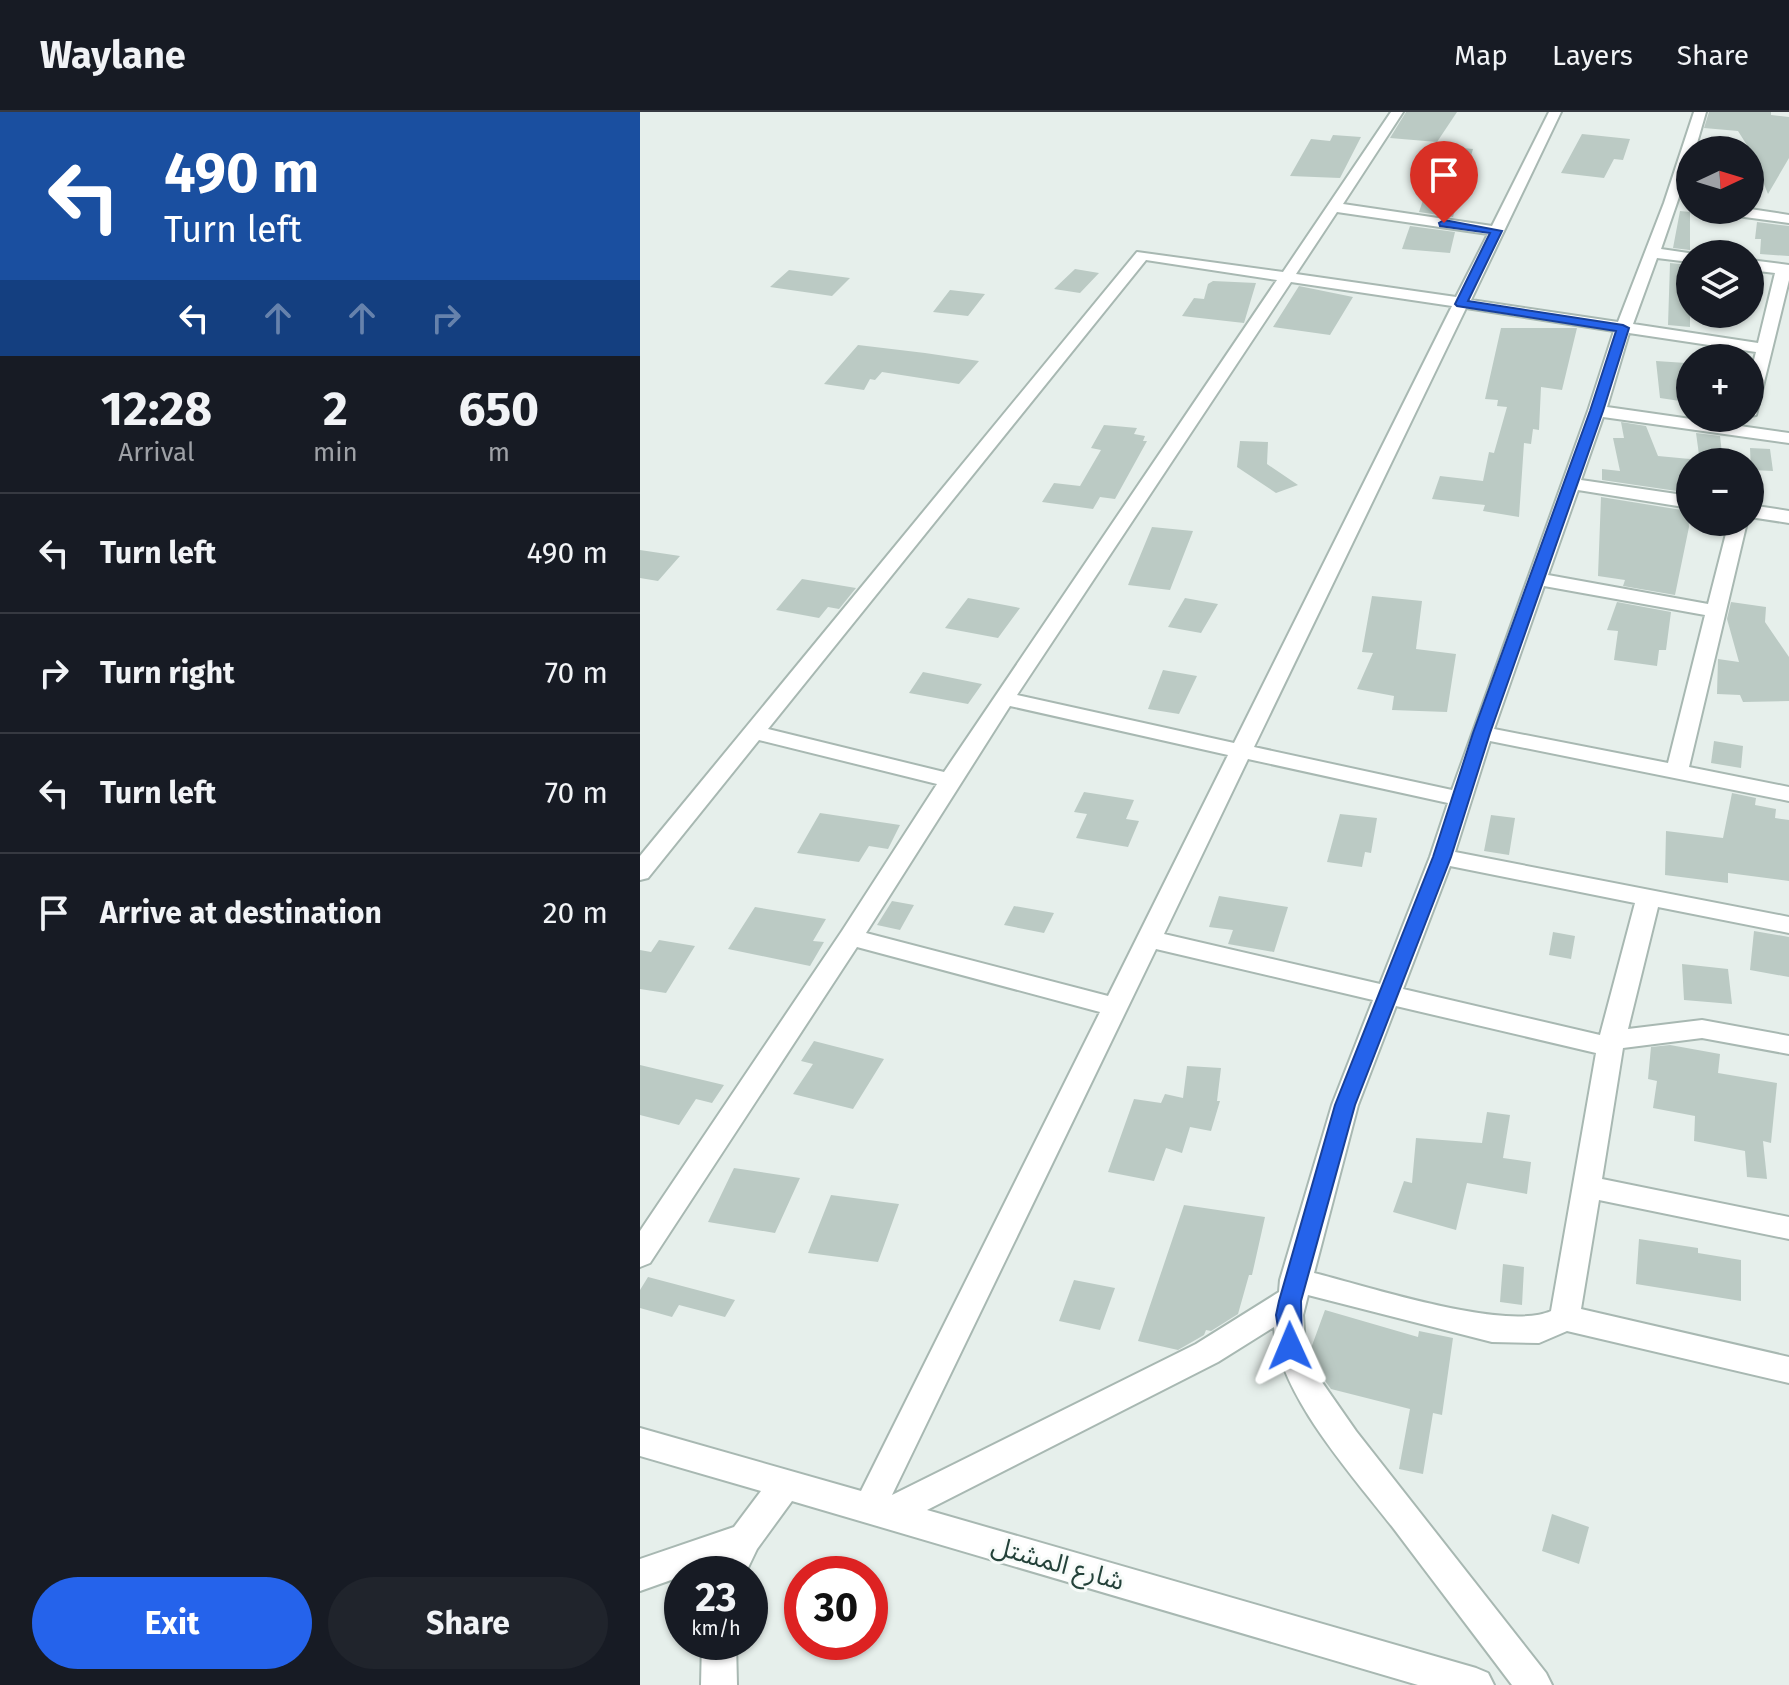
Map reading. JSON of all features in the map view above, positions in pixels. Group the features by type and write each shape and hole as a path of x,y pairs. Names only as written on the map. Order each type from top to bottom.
{"street":[{"path":"640,1255 851,937 950,780 1397,112"},
{"path":"878,1512 1116,1007 1555,112"},
{"path":"1695,136 1700,112"},
{"path":"1335,207 1496,231"},
{"path":"1534,1685 1345,1441 1305,1382 1290,1346 1288,1315 1345,1105 1442,857 1623,328 1654,253 1676,213"},
{"path":"1764,214 1788,216"},
{"path":"1654,253 1676,255"},
{"path":"643,865 755,732 1142,255 1734,344"},
{"path":"1764,267 1786,269 1780,328 1764,346"},
{"path":"1597,411 1676,418"},
{"path":"1764,430 1789,438"},
{"path":"1571,484 1676,500"},
{"path":"1764,513 1789,517"},
{"path":"1677,772 1735,536"},
{"path":"1537,579 1716,611"},
{"path":"1006,699 1460,799"},
{"path":"755,732 950,780"},
{"path":"1482,733 1789,794"},
{"path":"1442,857 1789,925"},
{"path":"1565,1318 1611,1044 1649,897"},
{"path":"851,937 1116,1007"},
{"path":"1149,939 1611,1044 1702,1029 1789,1045"},
{"path":"1585,1186 1789,1228"},
{"path":"878,1512 1207,1353 1293,1291 1492,1329 1539,1330 1565,1318 1789,1370"},
{"name":"شارع المشتل","path":"640,1442 1476,1685"},
{"path":"735,1556 784,1486"},
{"path":"640,1575 745,1538"},
{"path":"719,1660 719,1685"}],"building":[{"path":"1406,112 1457,112 1437,142 1390,138"},
{"path":"1709,112 1771,112 1771,115 1789,117 1789,158 1768,194 1764,184 1764,136 1741,136 1738,131 1704,128"},
{"path":"1582,134 1630,139 1623,160 1614,159 1604,178 1561,173"},
{"path":"1333,135 1361,137 1340,178 1290,176 1311,139 1330,141"},
{"path":"1452,147 1473,149 1453,217 1459,218 1419,212 1428,185 1433,185"},
{"path":"1678,224 1690,224 1690,240 1676,240 1676,248 1673,248"},
{"path":"1757,224 1789,226 1789,256 1764,254 1764,240 1755,239"},
{"path":"1410,226 1455,232 1450,253 1402,249"},
{"path":"1670,263 1676,264 1676,326 1668,325"},
{"path":"1075,269 1099,273 1080,293 1054,289"},
{"path":"789,270 850,278 832,296 770,287"},
{"path":"1213,281 1256,283 1244,323 1182,316 1194,298 1204,299 1208,284"},
{"path":"1299,286 1353,297 1330,335 1273,327"},
{"path":"950,290 985,294 968,316 933,312"},
{"path":"1501,328 1577,328 1562,390 1541,387 1539,430 1533,429 1531,444 1524,443 1519,517 1483,511 1485,505 1432,499 1440,476 1483,481 1489,452 1494,453 1507,407 1497,406 1498,400 1485,399"},
{"path":"858,345 979,361 959,384 882,372 875,380 870,379 864,390 824,384"},
{"path":"1656,361 1676,362 1676,400 1660,398"},
{"path":"1621,422 1646,426 1658,456 1676,458 1676,491 1602,480 1602,469 1620,471 1613,438 1624,438"},
{"path":"1104,425 1137,428 1134,434 1145,436 1143,441 1147,441 1115,499 1100,497 1093,509 1042,502 1054,483 1080,486 1101,450 1091,448"},
{"path":"1696,433 1720,436 1721,448 1698,448"},
{"path":"1240,441 1268,442 1267,464 1298,485 1276,493 1237,467"},
{"path":"1764,449 1770,449 1773,471 1764,471"},
{"path":"1601,497 1676,509 1676,536 1687,536 1675,595 1623,586 1625,580 1598,576"},
{"path":"1152,527 1193,531 1170,590 1128,585"},
{"path":"640,550 680,556 658,581 640,578"},
{"path":"802,579 856,588 839,609 828,607 819,618 776,610"},
{"path":"1372,596 1422,601 1416,649 1456,654 1447,712 1392,710 1394,696 1357,689 1373,653 1362,652"},
{"path":"968,598 1020,608 998,638 945,628"},
{"path":"1185,598 1218,604 1201,633 1168,627"},
{"path":"1617,602 1671,612 1666,650 1659,650 1657,666 1614,660 1618,631 1607,630"},
{"path":"1731,602 1766,607 1765,622 1789,657 1789,701 1743,702 1740,695 1717,694 1718,659 1739,662 1727,619"},
{"path":"1163,670 1197,676 1179,714 1148,709"},
{"path":"923,672 982,684 968,704 909,693"},
{"path":"1714,741 1743,746 1741,768 1711,763"},
{"path":"1084,792 1134,800 1126,819 1139,821 1128,847 1076,838 1087,814 1074,812"},
{"path":"1732,793 1756,798 1755,805 1776,809 1775,818 1789,820 1789,881 1728,873 1728,883 1665,875 1666,831 1723,838"},
{"path":"820,813 900,825 888,849 869,846 859,862 797,853"},
{"path":"1340,814 1377,818 1371,853 1365,852 1362,867 1327,862"},
{"path":"1491,815 1515,818 1509,855 1484,851"},
{"path":"1219,896 1288,907 1274,952 1228,944 1233,930 1209,927"},
{"path":"892,901 914,905 900,930 877,925"},
{"path":"1014,906 1054,913 1044,933 1004,925"},
{"path":"755,907 826,919 813,941 824,942 810,966 728,949"},
{"path":"1754,931 1789,937 1789,977 1750,970"},
{"path":"1553,932 1575,936 1571,959 1549,955"},
{"path":"659,940 695,946 666,993 640,989 640,950 651,952"},
{"path":"1682,964 1728,969 1732,1004 1684,1000"},
{"path":"814,1041 884,1059 853,1109 793,1094 813,1064 801,1061"},
{"path":"1670,1045 1720,1054 1718,1073 1777,1083 1771,1143 1763,1141 1767,1179 1747,1177 1745,1151 1694,1141 1695,1116 1653,1108 1657,1081 1648,1079 1651,1047"},
{"path":"640,1065 724,1085 712,1103 696,1099 679,1125 640,1115"},
{"path":"1187,1066 1221,1068 1217,1101 1220,1101 1211,1131 1190,1127 1182,1153 1166,1148 1154,1181 1108,1172 1134,1099 1161,1103 1165,1094 1183,1098"},
{"path":"1487,1112 1510,1115 1503,1158 1531,1162 1527,1194 1467,1183 1456,1230 1393,1212 1404,1181 1412,1183 1416,1138 1482,1143"},
{"path":"734,1168 800,1178 775,1233 708,1222"},
{"path":"831,1195 899,1204 878,1262 808,1253"},
{"path":"1184,1205 1265,1217 1252,1275 1249,1275 1238,1314 1211,1331 1206,1330 1204,1335 1178,1350 1138,1341"},
{"path":"1639,1239 1698,1248 1698,1253 1741,1260 1741,1301 1636,1284"},
{"path":"1503,1264 1524,1267 1522,1305 1500,1302"},
{"path":"648,1277 735,1300 725,1317 679,1305 672,1317 640,1308 640,1290"},
{"path":"1074,1280 1115,1288 1100,1330 1059,1321"},
{"path":"1325,1310 1418,1337 1419,1331 1453,1338 1442,1415 1433,1413 1423,1474 1399,1469 1410,1409 1331,1389 1320,1374 1310,1351"},
{"path":"1552,1514 1589,1527 1579,1564 1542,1551"}],"route":[{"path":"1290,1346 1290,1301 1345,1105 1442,857 1623,328 1461,304 1496,231 1444,223"}]}
